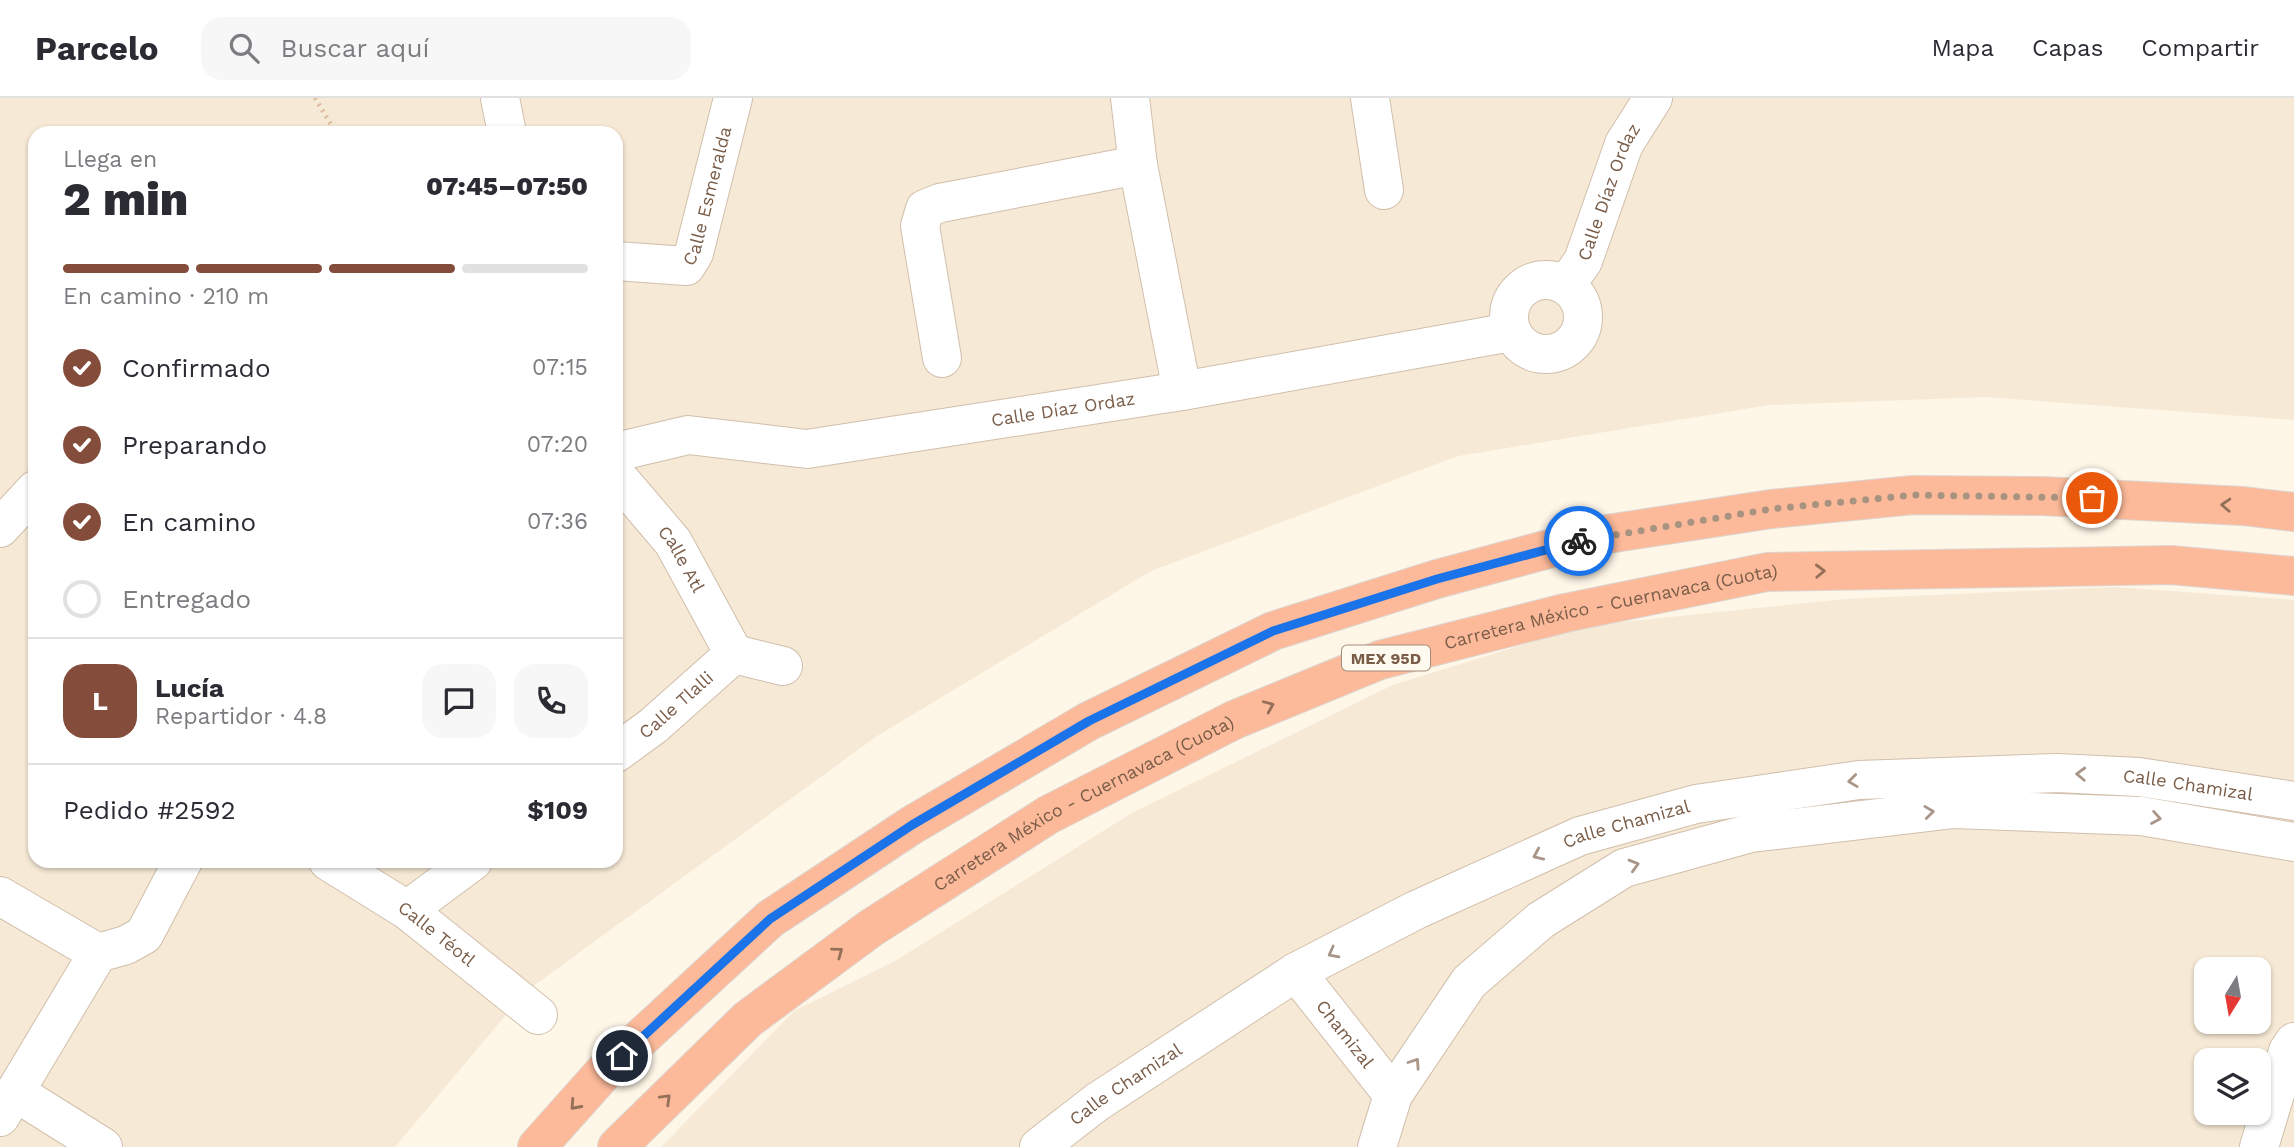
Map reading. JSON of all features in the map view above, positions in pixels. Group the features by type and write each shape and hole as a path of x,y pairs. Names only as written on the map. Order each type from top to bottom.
{"highway":[{"path":"537,1147 603,1073 770,919 912,825 1089,721 1273,631 1437,579 1601,535 1771,509 1926,495 2042,496 2243,506 2294,512"},
{"name":"Carretera México - Cuernavaca (Cuota)","path":"617,1147 748,1019 882,921 1048,815 1234,720 1380,660 1565,612 1767,572 2040,565 2172,565 2294,576"}],"street":[{"path":"500,98 506,126"},
{"name":"Calle Esmeralda","path":"623,262 686,266 694,253 733,98"},
{"path":"1130,98 1138,166 1182,391"},
{"path":"1370,98 1384,190"},
{"name":"Calle Díaz Ordaz","path":"1566,285 1583,261 1624,144 1653,98"},
{"path":"942,358 920,226 925,209 940,203 1138,166"},
{"path":"1543,280 1566,285 1581,303 1583,327 1571,346 1549,355 1527,350 1511,332 1509,309 1522,289 1543,280"},
{"name":"Calle Díaz Ordaz","path":"623,450 688,435 807,449 1182,391 1511,332"},
{"name":"Calle Atl","path":"623,483 673,542 734,654"},
{"path":"0,528 28,498"},
{"path":"734,654 783,666"},
{"name":"Calle Tlalli","path":"623,748 653,726 734,654"},
{"name":"Calle Chamizal","path":"1039,1147 1097,1102 1296,972 1416,910 1580,836 1696,804 1859,780 2057,773 2139,777 2294,801"},
{"name":"Calle Chamizal","path":"1377,1147 1393,1095 1469,982 1541,920 1624,868 1751,834 1954,809 2141,816 2294,842"},
{"path":"103,1147 7,1105 98,953 125,946 144,935 179,868"},
{"name":"Calle Téotl","path":"339,868 407,910 538,1015"},
{"path":"407,910 464,868"},
{"path":"0,896 98,953"},
{"name":"Chamizal","path":"1296,972 1393,1095"},
{"path":"2259,1147 2288,1051 2294,1042"}],"path":[{"path":"315,98 332,126"}],"shaded area":[{"path":"0,98 2294,98 2294,420 1986,397 1769,405 1458,456 1151,571 877,736 525,992 395,1147 0,1147"},
{"path":"2115,587 2294,600 2294,1147 661,1147 794,1011 895,961 1132,813 1393,685 1583,626 1845,599"}],"way so far":[{"path":"1579,541 1601,535 1771,509 1913,495 2092,498"}],"route":[{"path":"622,1056 770,919 912,825 1089,721 1273,631 1437,579 1579,541"}]}
